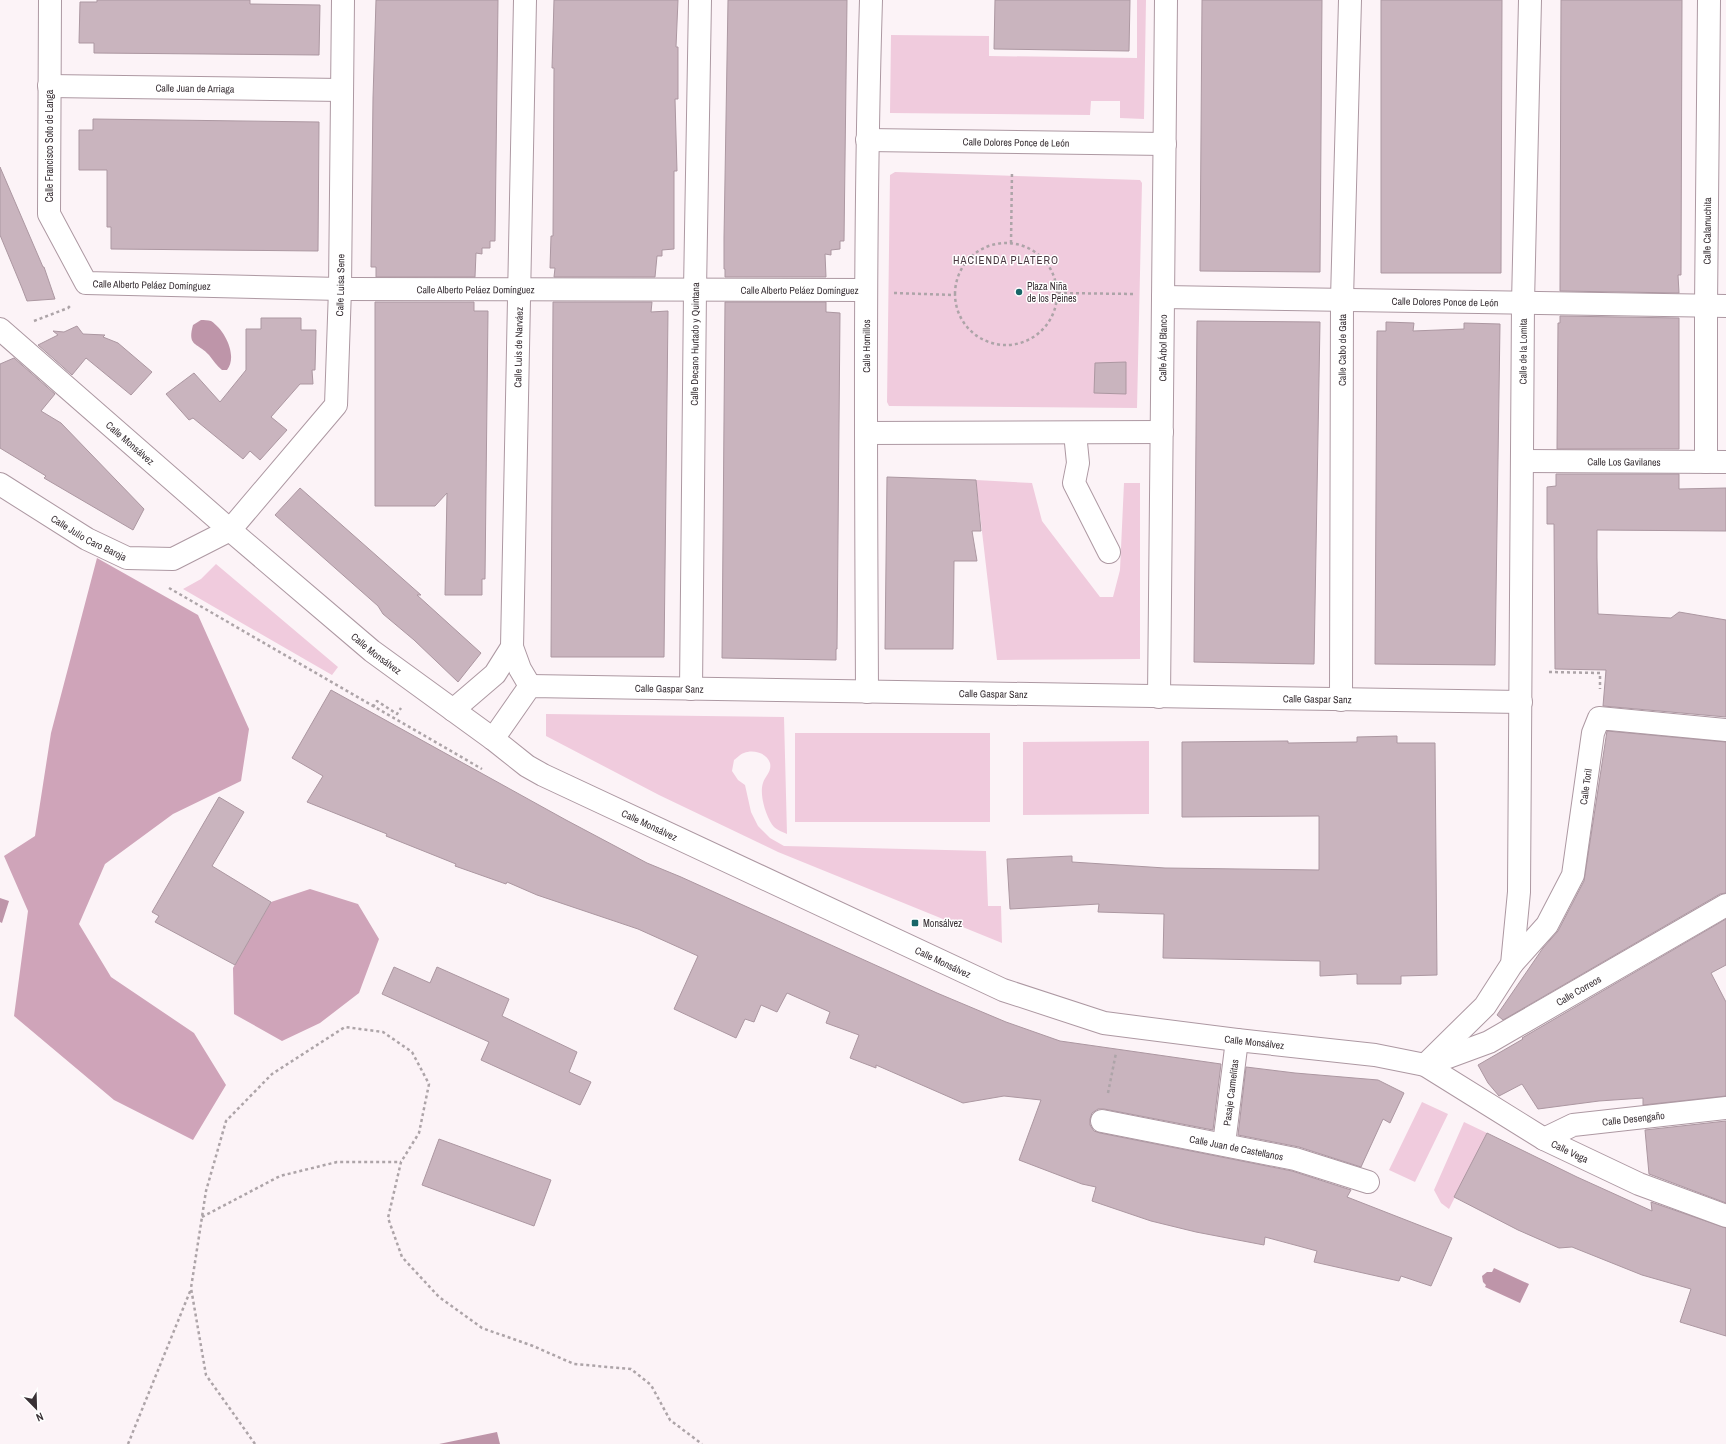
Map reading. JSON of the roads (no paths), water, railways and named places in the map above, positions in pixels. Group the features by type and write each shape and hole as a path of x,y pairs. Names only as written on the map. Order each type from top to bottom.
{"street":[{"name":"Calle Francisco Soto de Langa","path":"50,0 49,214 86,283"},
{"name":"Calle Luisa Sene","path":"230,530 336,405 340,289 342,0"},
{"name":"Calle Luis de Narváez","path":"525,0 512,648 520,669 530,686"},
{"name":"Calle Decano Hurtado y Quintana","path":"691,689 695,290 700,0"},
{"name":"Calle Hornillos","path":"867,692 866,290 867,140 871,0"},
{"name":"Calle Árbol Blanco","path":"1159,696 1166,0"},
{"name":"Calle Cabo de Gata","path":"1341,700 1342,299 1350,0"},
{"name":"Calle de la Lomita","path":"1521,702 1523,303 1530,0"},
{"name":"Calle Calamuchita","path":"1709,0 1716,306 1716,462"},
{"name":"Calle Juan de Arriaga","path":"49,86 341,90"},
{"name":"Calle Dolores Ponce de León","path":"867,140 1165,144"},
{"name":"Calle Alberto Peláez Domínguez","path":"86,283 340,289 866,290"},
{"name":"Calle Dolores Ponce de León","path":"1163,297 1716,306"},
{"name":"Calle Monsálvez","path":"0,329 230,530 372,651 528,766 543,775 1003,990 1104,1023 1237,1040 1375,1055 1425,1065"},
{"path":"866,433 1162,432"},
{"path":"1075,433 1078,463 1074,483 1109,552"},
{"name":"Calle Los Gavilanes","path":"1522,461 1716,462"},
{"name":"Calle Julio Caro Baroja","path":"0,484 87,539 127,558 173,559 230,530"},
{"path":"454,710 495,674 512,648"},
{"path":"493,739 530,686"},
{"name":"Calle Gaspar Sanz","path":"530,686 1521,702"},
{"name":"Calle Toril","path":"1512,964 1519,892 1521,702"},
{"name":"Calle Toril","path":"1425,1065 1485,1006 1512,964 1547,925 1573,875 1593,733 1599,718 1726,730"},
{"name":"Calle Correos","path":"1425,1065 1489,1042 1726,905"},
{"name":"Pasaje Carmelitas","path":"1224,1144 1237,1040"},
{"name":"Calle Vega","path":"1425,1065 1544,1139 1639,1184 1726,1216"},
{"name":"Calle Desengaño","path":"1544,1139 1573,1125 1726,1108"},
{"name":"Calle Juan de Castellanos","path":"1102,1121 1295,1158 1368,1182"}],"place":[{"name":"Plaza Niña de los Peines","path":"1019,292"},
{"name":"Monsálvez","path":"915,923"}],"district":[{"name":"HACIENDA PLATERO","path":"1006,260"}]}
